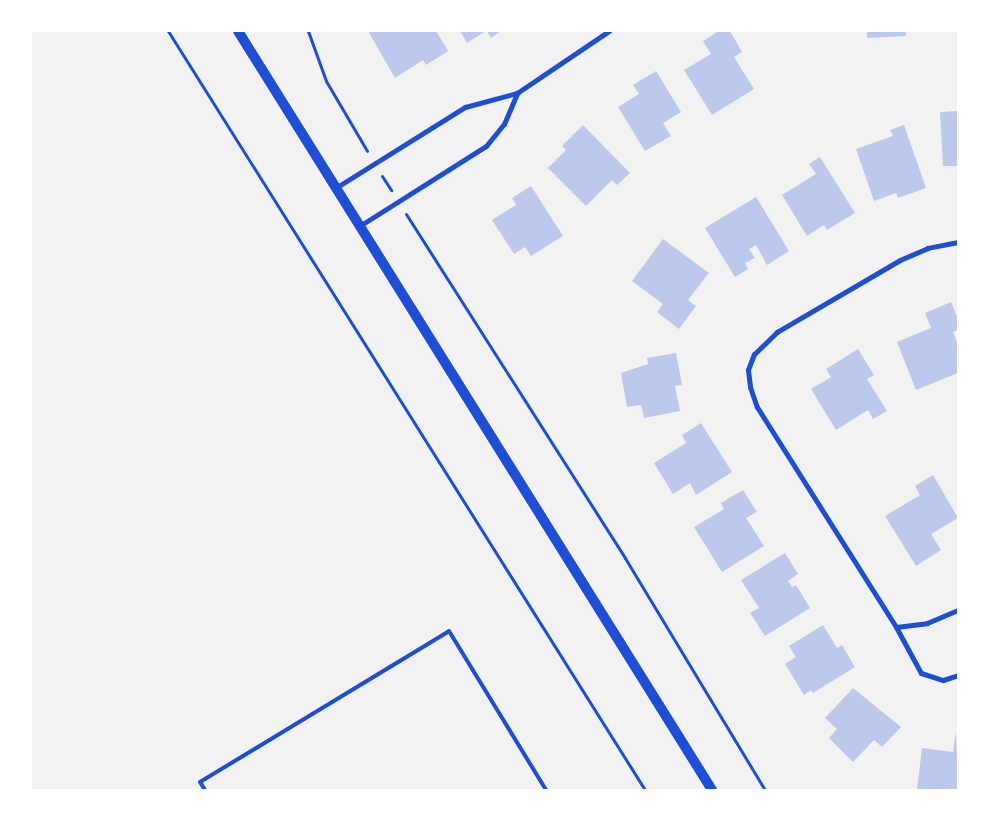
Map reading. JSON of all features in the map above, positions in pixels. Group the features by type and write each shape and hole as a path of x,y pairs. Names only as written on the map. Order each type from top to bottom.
{"main road":[{"path":"238,31 361,225 712,790"}],"street":[{"path":"337,187 465,107 517,93 609,31"},
{"path":"361,225 486,146 504,124 517,93"},
{"path":"958,242 928,248 900,260 800,318 765,342 754,354 748,370 757,407 896,627 921,673 943,680 958,675"},
{"path":"896,627 927,623 958,610"}],"lane":[{"path":"205,790 200,782 449,631 546,790"}],"path":[{"path":"168,31 645,790"},
{"path":"308,31 326,81 374,163 625,558 765,790"}],"building":[{"path":"368,31 436,31 448,51 426,65 423,60 395,78"},
{"path":"460,31 486,31 467,43"},
{"path":"487,31 501,31 491,38"},
{"path":"719,31 730,31 742,52 734,57 754,89 712,115 684,70 711,54 703,41"},
{"path":"867,31 906,31 906,36 867,38"},
{"path":"656,71 681,112 663,123 671,136 645,151 618,107 639,94 633,85"},
{"path":"958,111 958,166 943,166 940,112"},
{"path":"583,125 630,173 617,185 612,180 586,206 548,168 566,150 562,146"},
{"path":"904,125 926,188 898,198 896,193 874,201 856,149 893,136 890,130"},
{"path":"820,157 855,213 827,230 824,225 807,236 782,195 816,174 809,164"},
{"path":"531,186 563,236 531,256 525,247 514,254 492,220 516,205 512,198"},
{"path":"756,197 789,251 767,265 756,245 749,249 755,258 745,263 748,269 735,277 705,228"},
{"path":"663,239 709,273 688,300 696,306 679,329 657,312 663,304 632,281"},
{"path":"951,302 958,319 958,330 953,332 958,344 958,373 916,390 897,342 931,328 925,313"},
{"path":"858,349 874,375 867,379 887,411 873,419 868,410 836,430 811,389 831,377 826,369"},
{"path":"676,353 682,385 675,386 680,411 644,418 641,405 627,407 621,373 648,364 647,358"},
{"path":"701,423 732,472 696,495 690,483 673,494 654,463 686,443 682,435"},
{"path":"933,475 958,518 931,534 941,550 916,566 885,516 920,495 915,486"},
{"path":"743,490 757,512 746,518 764,546 722,572 694,527 724,509 721,503"},
{"path":"785,553 798,574 788,581 792,587 796,585 810,608 765,636 750,613 759,608 741,580"},
{"path":"823,625 837,648 842,645 855,667 813,693 811,690 804,695 785,664 796,657 789,646"},
{"path":"853,688 901,727 882,747 874,740 853,762 829,738 837,729 825,718"},
{"path":"956,732 958,790 917,790 922,748 953,752"}]}
